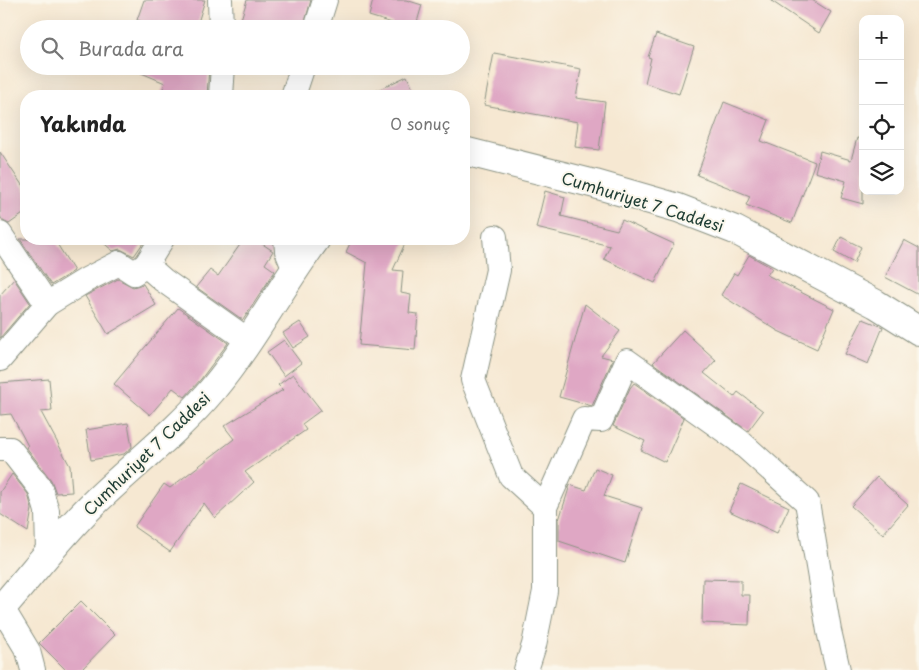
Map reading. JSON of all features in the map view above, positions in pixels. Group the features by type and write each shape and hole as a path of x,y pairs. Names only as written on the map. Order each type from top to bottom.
{"main road":[{"name":"Cumhuriyet 7 Caddesi","path":"470,153 595,184 678,208 734,230 876,304 919,331"},
{"name":"Cumhuriyet 7 Caddesi","path":"1,609 66,531 197,408 249,341 294,268 311,245"}],"street":[{"path":"220,0 221,20"},
{"path":"319,20 325,0"},
{"path":"221,90 222,75"},
{"path":"295,90 300,75"},
{"path":"0,234 47,304"},
{"path":"495,238 498,270 473,380 511,476 545,507"},
{"path":"0,359 47,304 86,280 119,263 134,274 146,264 158,245"},
{"path":"286,245 294,268"},
{"path":"146,264 163,280 249,341"},
{"path":"526,670 534,645 545,591 545,507 584,419 602,420 627,361 738,440 807,502 828,631 838,670"},
{"path":"0,448 10,449 40,488 47,511 48,552"},
{"path":"1,609 28,651 33,670"}],"building":[{"path":"144,0 205,0 199,20 137,20"},
{"path":"247,0 311,0 305,20 241,20"},
{"path":"373,0 406,0 422,5 418,20 382,20 369,16"},
{"path":"770,0 812,0 831,12 819,33"},
{"path":"656,34 694,47 679,94 645,83 651,58 648,57"},
{"path":"494,53 581,69 576,98 605,102 599,150 575,147 578,122 484,105"},
{"path":"146,75 208,75 207,90 162,90 165,83"},
{"path":"407,76 413,90 378,90"},
{"path":"724,102 769,120 761,141 815,162 792,223 746,205 750,196 697,175"},
{"path":"857,138 859,138 859,195 863,195 863,204 841,198 846,181 815,172 820,151 851,160"},
{"path":"0,152 20,182 20,216 9,224 3,221 0,216"},
{"path":"545,191 565,197 561,216 617,230 622,220 674,244 655,283 604,259 610,246 536,228"},
{"path":"841,237 861,247 854,263 834,252"},
{"path":"904,240 919,248 919,295 885,277"},
{"path":"24,245 58,245 74,271 51,285"},
{"path":"106,245 142,245 134,256 120,249 113,251"},
{"path":"240,245 264,245 273,251 265,264 275,271 243,320 196,287 210,270 218,276"},
{"path":"349,245 404,245 393,270 403,271 401,293 411,295 409,313 418,314 415,350 359,345 367,263 346,252"},
{"path":"749,255 772,268 767,275 834,309 817,349 778,331 721,295 734,273 737,275"},
{"path":"14,279 30,303 0,338 0,295"},
{"path":"118,279 133,287 143,284 156,305 108,334 85,296"},
{"path":"585,304 620,331 601,356 613,359 592,406 559,397"},
{"path":"178,308 228,343 185,397 173,388 150,415 114,384"},
{"path":"863,319 883,327 868,364 845,354"},
{"path":"300,322 310,337 293,348 283,333"},
{"path":"683,330 716,360 704,373 734,397 738,392 763,411 748,431 653,363"},
{"path":"284,340 301,363 284,376 267,352"},
{"path":"293,374 321,410 302,424 306,430 245,472 254,482 215,518 204,503 170,552 134,527 164,484 170,488 234,439 224,426 283,390 278,385"},
{"path":"49,379 52,411 41,412 70,466 72,492 56,493 51,480 26,447 28,446 11,414 0,415 0,383"},
{"path":"634,383 684,418 665,462 641,450 645,441 613,426"},
{"path":"128,423 132,447 124,454 91,460 86,430"},
{"path":"595,468 612,475 604,496 642,508 625,563 559,541 559,520 570,485 586,490"},
{"path":"12,474 28,494 32,509 28,532 0,514 0,492"},
{"path":"877,477 908,505 883,534 851,506"},
{"path":"741,484 789,507 777,533 729,511"},
{"path":"703,579 741,580 741,595 750,595 749,625 702,623"},
{"path":"81,601 115,635 81,670 66,670 39,643"}]}
